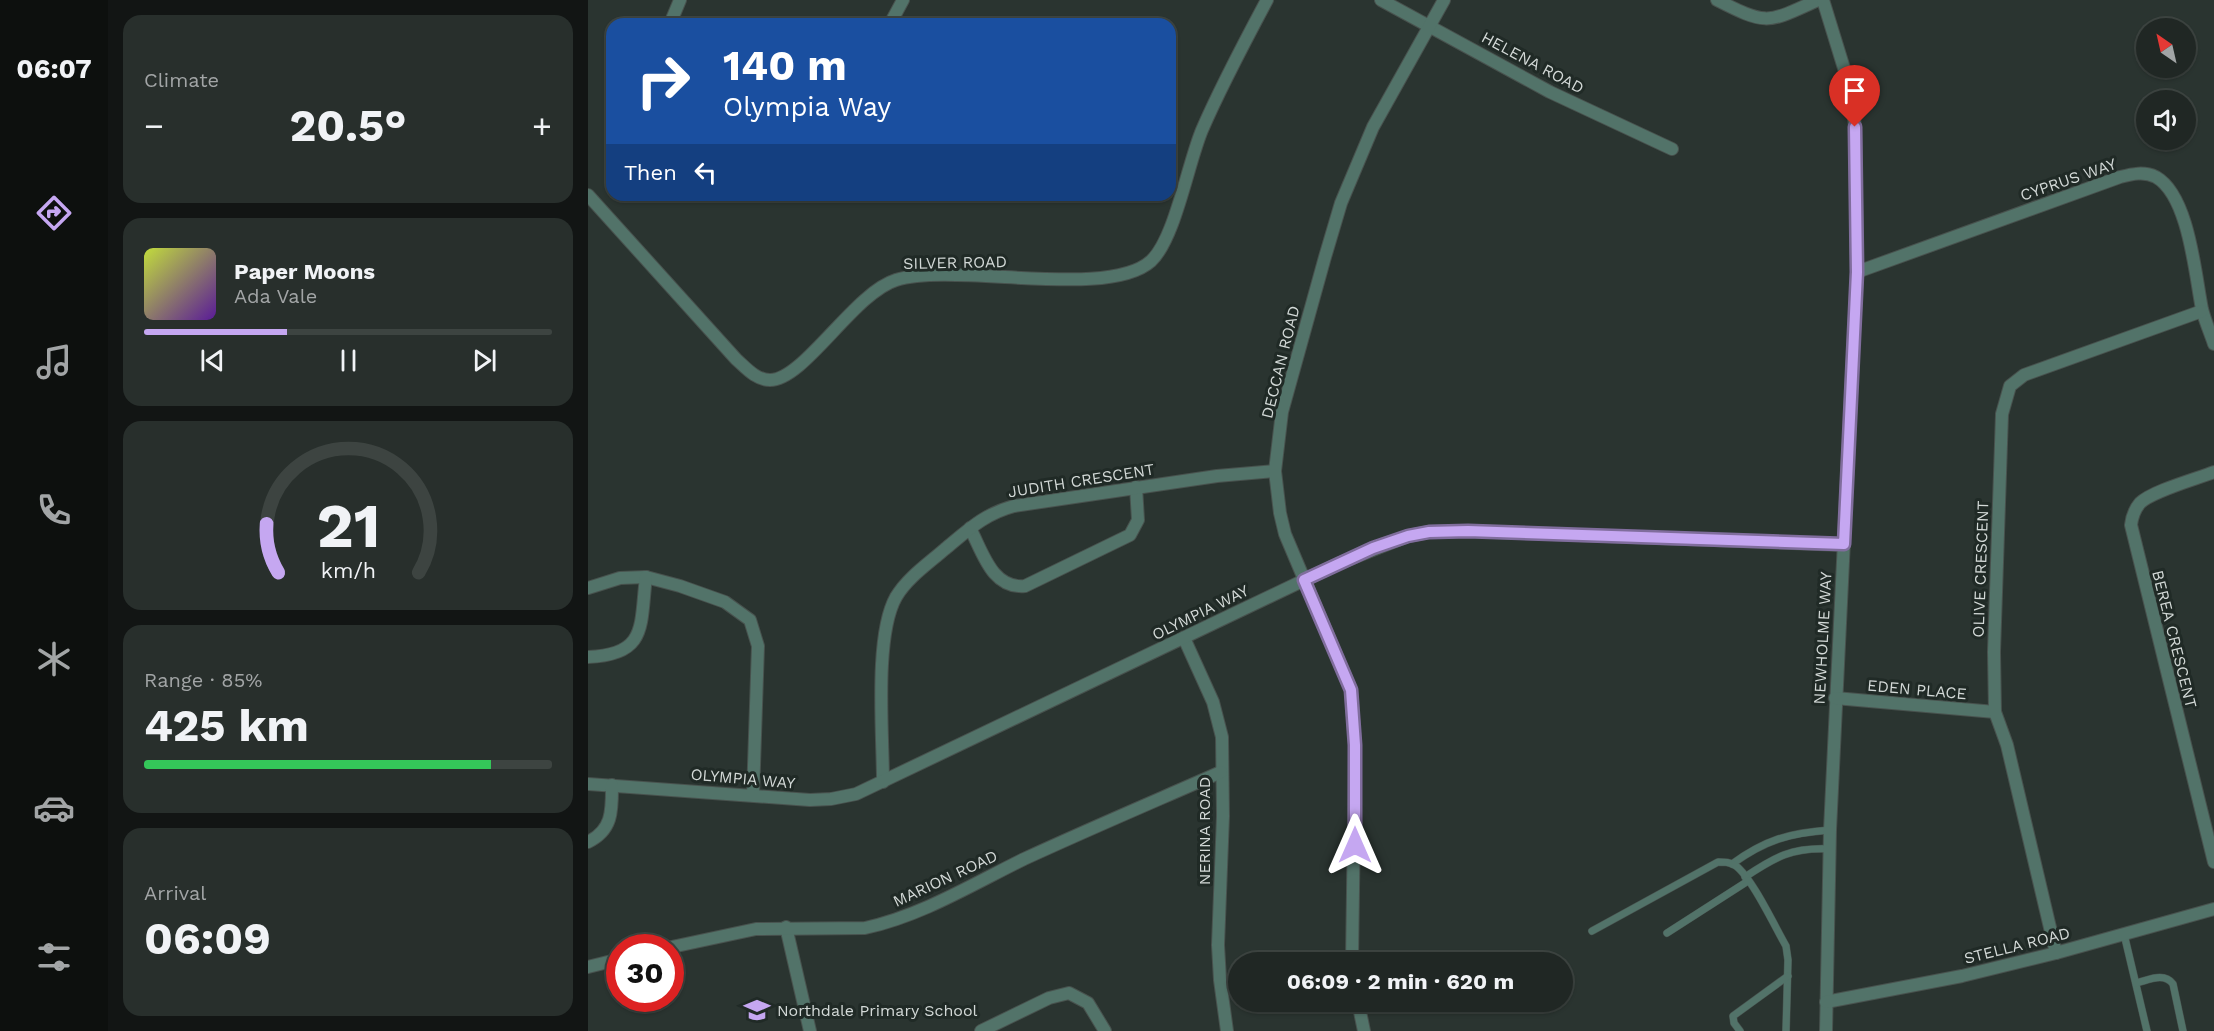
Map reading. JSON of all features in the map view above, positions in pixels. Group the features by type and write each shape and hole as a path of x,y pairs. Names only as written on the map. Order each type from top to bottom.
{"street":[{"path":"673,18 681,0"},
{"path":"893,18 903,0"},
{"name":"SILVER ROAD","path":"588,195 736,359 752,374 772,381 782,378 795,368 873,292 894,281 928,276 1086,278 1129,273 1151,261 1161,249 1172,225 1201,132 1267,0"},
{"name":"HELENA ROAD","path":"1381,0 1431,25 1550,92 1671,149"},
{"name":"DECCAN ROAD","path":"1352,952 1355,745 1351,690 1285,534 1275,471 1282,412 1325,256 1355,168 1373,127 1444,0"},
{"path":"1718,0 1756,18 1775,20 1818,0"},
{"name":"NEWHOLME WAY","path":"1823,0 1851,91 1855,127 1857,272 1830,830 1826,1031"},
{"name":"CYPRUS WAY","path":"1857,272 2112,180 2145,174 2162,181 2178,204 2193,257 2202,311 2214,344"},
{"name":"OLIVE CRESCENT","path":"2056,953 2007,745 1995,712 1994,652 2002,414 2010,386 2024,375 2202,311"},
{"name":"JUDITH CRESCENT","path":"883,782 883,646 887,616 897,594 913,577 970,528 994,512 1014,506 1136,487 1275,471"},
{"name":"BEREA CRESCENT","path":"2214,472 2150,496 2140,502 2133,512 2131,525 2214,862"},
{"path":"970,528 988,564 1002,582 1015,587 1025,586 1130,535 1136,528 1138,520 1136,487"},
{"name":"OLYMPIA WAY","path":"588,784 810,800 856,794 1373,548 1429,532 1468,531 1844,544"},
{"path":"588,657 614,655 633,644 638,634 646,577"},
{"path":"588,588 620,578 646,577 681,586 725,602 744,614 756,631 758,646 753,795"},
{"name":"NERINA ROAD","path":"1184,638 1213,702 1219,722 1223,752 1218,945 1227,1031"},
{"name":"EDEN PLACE","path":"1836,698 1995,712"},
{"name":"MARION ROAD","path":"684,944 739,931 786,927 865,928 907,916 1026,858 1221,772"},
{"path":"588,842 606,830 610,821 612,784"},
{"name":"STELLA ROAD","path":"1826,1002 1962,976 2056,953 2214,909"},
{"path":"786,927 810,1031"},
{"path":"588,967 606,962"},
{"path":"981,1031 1049,998 1069,993 1088,1003 1105,1031"},
{"path":"1360,1012 1364,1031"}],"lane":[{"path":"1731,864 1766,842 1789,834 1830,830"},
{"path":"1667,933 1776,856 1815,848 1830,849"},
{"path":"1592,931 1718,862 1731,864 1746,879 1786,946 1788,976 1786,1031"},
{"path":"2124,934 2147,1031"},
{"path":"1740,1031 1732,1020 1733,1016 1788,976"},
{"path":"2136,983 2165,977 2174,984 2183,1031"}],"place":[{"name":"Northdale Primary School","path":"757,1010"}],"route":[{"path":"1355,845 1355,745 1351,690 1304,580 1373,548 1408,536 1429,532 1468,531 1844,544 1857,272 1855,127"}]}
